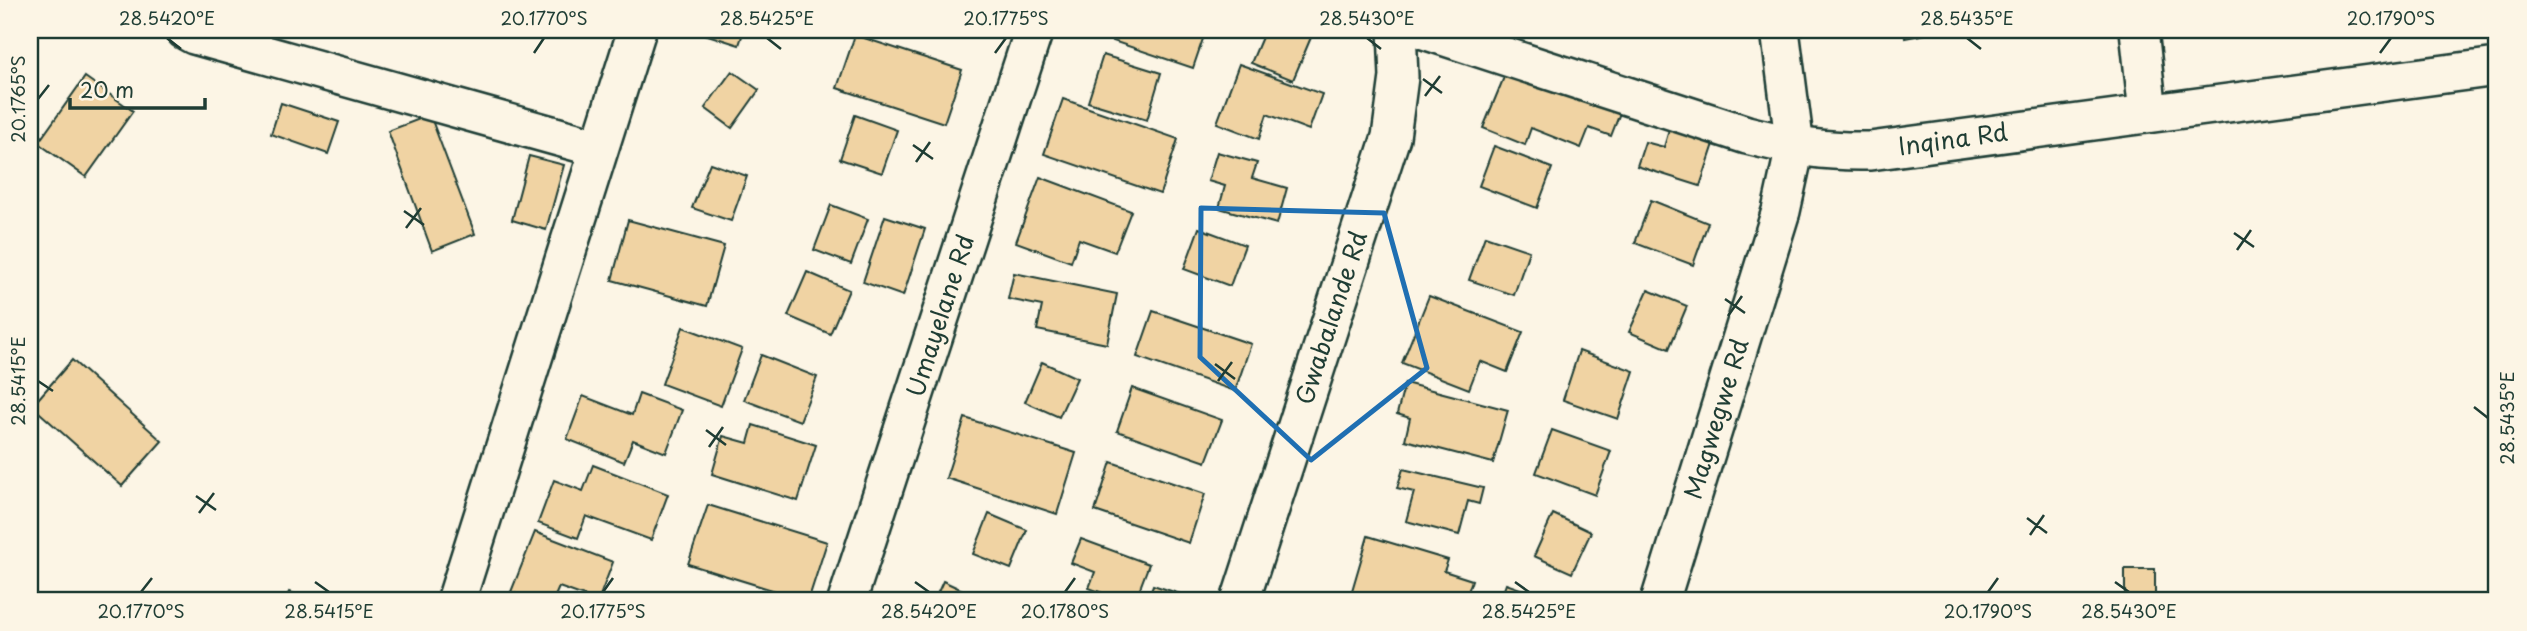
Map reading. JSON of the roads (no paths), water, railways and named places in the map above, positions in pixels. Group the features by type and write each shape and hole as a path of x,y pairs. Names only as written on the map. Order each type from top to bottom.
{"street":[{"path":"185,30 194,35 598,148"},
{"path":"456,601 637,30"},
{"name":"Umayelane Rd","path":"847,601 1034,30"},
{"name":"Gwabalande Rd","path":"1240,601 1391,137 1399,77 1397,30"},
{"name":"Inqina Rd","path":"1424,30 1747,135 1795,147 1830,152 1870,151 2497,67"},
{"name":"Magwegwe Rd","path":"1660,601 1781,211 1795,147 1780,30"},
{"path":"2139,30 2148,113"}]}
